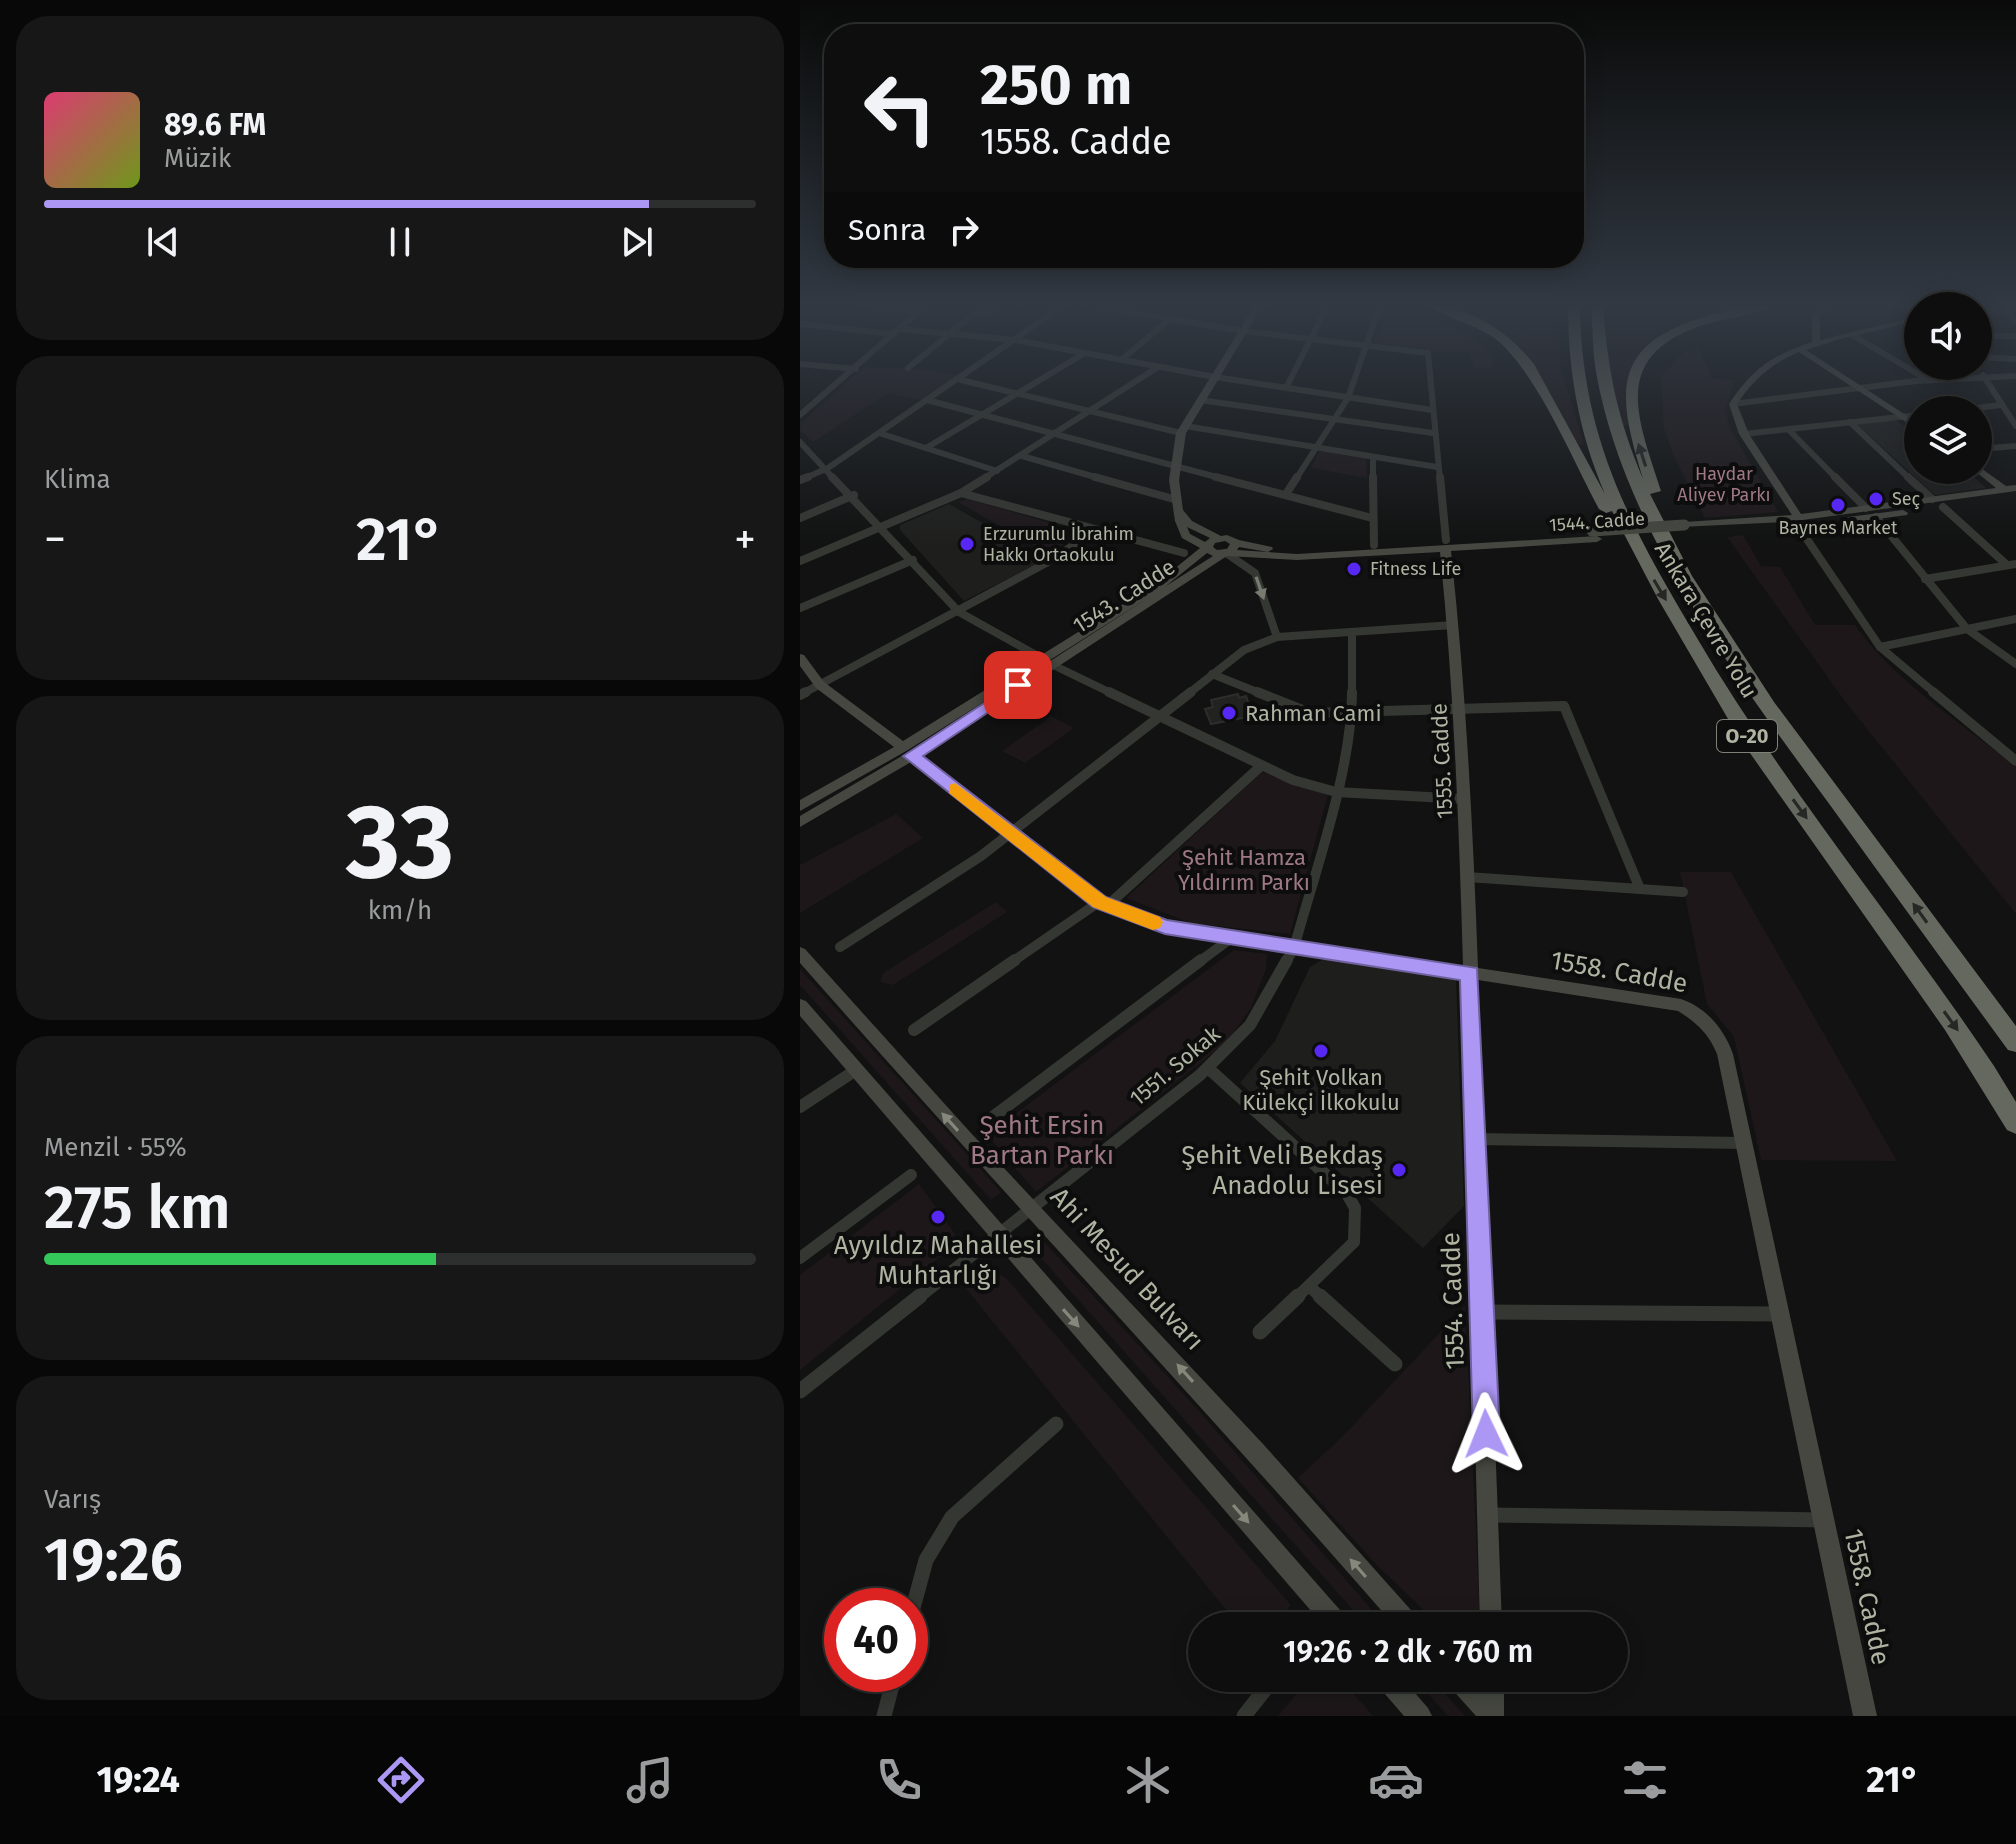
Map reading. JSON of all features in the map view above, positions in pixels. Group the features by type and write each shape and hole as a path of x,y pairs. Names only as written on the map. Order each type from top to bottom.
{"highway":[{"path":"1539,385 1609,513 1636,551"},
{"name":"Ankara Çevre Yolu","path":"1580,385 1597,457 1636,551 1746,734 1981,1062 2016,1123"},
{"name":"Ankara Çevre Yolu","path":"1604,385 1626,458 1707,614 1784,730 2016,1043"},
{"path":"1630,385 1634,431 1676,556"}],"street":[{"path":"800,415 836,385"},
{"path":"800,480 828,468 952,385"},
{"path":"980,385 1088,413 1183,430 1318,446 1437,467"},
{"path":"926,448 1029,385"},
{"path":"800,561 961,493 1130,385"},
{"path":"1210,385 1183,430 1176,466 1178,506 1186,536 1184,575 1265,557"},
{"path":"1267,385 1432,410"},
{"path":"1286,494 1336,420 1353,385"},
{"path":"1430,385 1446,544"},
{"path":"1742,385 1733,404 1744,434 1880,647 2016,761"},
{"path":"1855,385 1902,416"},
{"path":"1733,404 1885,385"},
{"path":"1989,385 2016,426"},
{"path":"927,400 1372,518"},
{"path":"1200,400 1433,433"},
{"path":"1992,406 2001,405"},
{"path":"1744,434 1902,416"},
{"path":"1850,422 1932,499"},
{"path":"1788,429 1866,508"},
{"path":"879,433 997,471"},
{"path":"800,442 854,495 959,612 1048,662 1261,766 1336,792 1465,799"},
{"path":"1992,448 2016,446"},
{"path":"1022,456 1178,506"},
{"path":"1373,457 1374,545"},
{"path":"1992,479 2013,493"},
{"path":"961,493 1184,553"},
{"name":"1544. Cadde","path":"1798,522 1932,499 2013,493"},
{"name":"1544. Cadde","path":"1186,536 1211,552 1265,557 1876,517 2013,493"},
{"path":"800,518 854,495"},
{"name":"1544. Cadde","path":"1178,506 1188,523 1217,538 1279,550 1446,544"},
{"path":"1943,507 2012,564"},
{"path":"1876,517 1967,629 2016,664"},
{"path":"800,695 959,612 1048,562 1095,531"},
{"name":"1543. Cadde","path":"1184,575 1217,538"},
{"name":"1543. Cadde","path":"800,822 1184,575 1236,548 1236,543"},
{"name":"1555. Cadde","path":"1446,544 1465,799 1470,973"},
{"path":"1226,553 1243,561 1255,573 1277,637"},
{"path":"800,608 913,560"},
{"path":"1925,579 2012,564"},
{"path":"1880,647 2016,619"},
{"path":"840,947 981,856 1244,650 1277,637 1453,625"},
{"name":"1551. Sokak","path":"800,1391 1208,1068 1250,1025 1294,948 1336,792 1352,712 1352,632"},
{"name":"1558. Cadde","path":"800,658 820,685 1103,904 1165,927 1681,1005 1703,1018 1722,1045 1865,1716"},
{"path":"1212,674 1300,710 1352,712 1564,706 1640,889"},
{"name":"1543. Cadde","path":"800,806 908,752"},
{"path":"914,1030 1103,904 1261,766"},
{"path":"1467,877 1683,892"},
{"path":"994,1116 1230,939"},
{"name":"Ahi Mesud Bulvarı","path":"800,953 1257,1452 1398,1612"},
{"name":"1554. Cadde","path":"1470,973 1491,1612"},
{"path":"800,1005 1319,1612"},
{"path":"1208,1068 1347,1194 1355,1208 1354,1242 1260,1332"},
{"path":"800,1107 856,1070"},
{"path":"1475,1139 1744,1143"},
{"path":"800,1258 911,1175"},
{"path":"1309,1286 1395,1364"},
{"path":"1481,1312 1781,1314"},
{"path":"918,1588 926,1560 947,1524 963,1506 1056,1424"},
{"path":"1490,1515 1824,1520"},
{"path":"884,1716 890,1692"},
{"path":"1244,1716 1263,1692"},
{"path":"1399,1692 1420,1716"},
{"path":"1470,1692 1492,1716"},
{"path":"1492,1692 1492,1716"}],"shaded area":[{"path":"1895,420 1904,426 1904,467 1857,424"},
{"path":"1923,484 1982,484 1986,488 1935,495"},
{"name":"Erzurumlu İbrahim Hakkı Ortaokulu","path":"949,504 1046,559 964,601 900,530 900,525"},
{"path":"1324,959 1456,978 1464,1206 1423,1248 1240,1083 1275,1041 1310,967"}],"green space":[{"path":"844,385 948,385 924,401 887,393 813,442 800,430 801,423"},
{"path":"1540,385 1566,385 1584,445 1576,445"},
{"path":"1611,385 1630,385 1629,426 1621,426"},
{"name":"Haydar Aliyev Parkı","path":"1661,385 1733,385 1725,408 1729,426 1778,512 1705,518 1673,454 1664,428"},
{"path":"1320,450 1366,458 1367,478 1311,468"},
{"path":"968,499 1081,532 1049,554 958,502"},
{"path":"1743,535 1761,566 1780,567 1815,625 1855,625 1871,646 1909,683 2016,767 2016,914 1847,704 1727,537"},
{"path":"1051,716 1074,728 1025,763 1002,751"},
{"name":"Şehit Hamza Yıldırım Parkı","path":"1262,772 1328,795 1290,934 1191,923 1126,898"},
{"path":"896,814 923,838 800,913 800,865"},
{"path":"1680,872 1731,872 1897,1161 1761,1160 1734,1037 1707,1004"},
{"path":"996,902 1007,912 893,985 880,982 883,973"},
{"name":"Şehit Ersin Bartan Parkı","path":"1234,950 1267,954 1266,969 1251,1008 1227,1042 1036,1192 987,1135"},
{"path":"800,969 1001,1192 991,1200 800,985"},
{"path":"919,1184 955,1234 953,1246 800,1370 800,1275"},
{"path":"1038,1235 1200,1412 1374,1612 1355,1612 1027,1242"},
{"path":"989,1268 1006,1278 1291,1605 1285,1612 1228,1612 964,1286"},
{"path":"1465,1306 1480,1612 1426,1612 1374,1562 1298,1478 1342,1437"},
{"path":"1298,1692 1352,1692 1373,1716 1278,1716"},
{"path":"1427,1692 1444,1692 1465,1716 1448,1716"}],"building":[{"name":"Rahman Cami","path":"1238,694 1239,698 1246,696 1253,716 1211,724 1205,709 1213,707 1211,700"}],"slow traffic":[{"path":"955,789 1099,902 1153,922"}],"place":[{"name":"Seç","path":"1876,499"},
{"name":"Baynes Market","path":"1838,505"},
{"name":"Erzurumlu İbrahim Hakkı Ortaokulu","path":"967,544"},
{"name":"Fitness Life","path":"1354,569"},
{"name":"Rahman Cami","path":"1229,713"},
{"name":"Şehit Volkan Külekçi İlkokulu","path":"1321,1051"},
{"name":"Şehit Veli Bekdaş Anadolu Lisesi","path":"1399,1170"},
{"name":"Ayyıldız Mahallesi Muhtarlığı","path":"938,1217"}],"route":[{"path":"1018,685 912,756 1099,902 1165,927 1470,973 1486,1434"}]}
